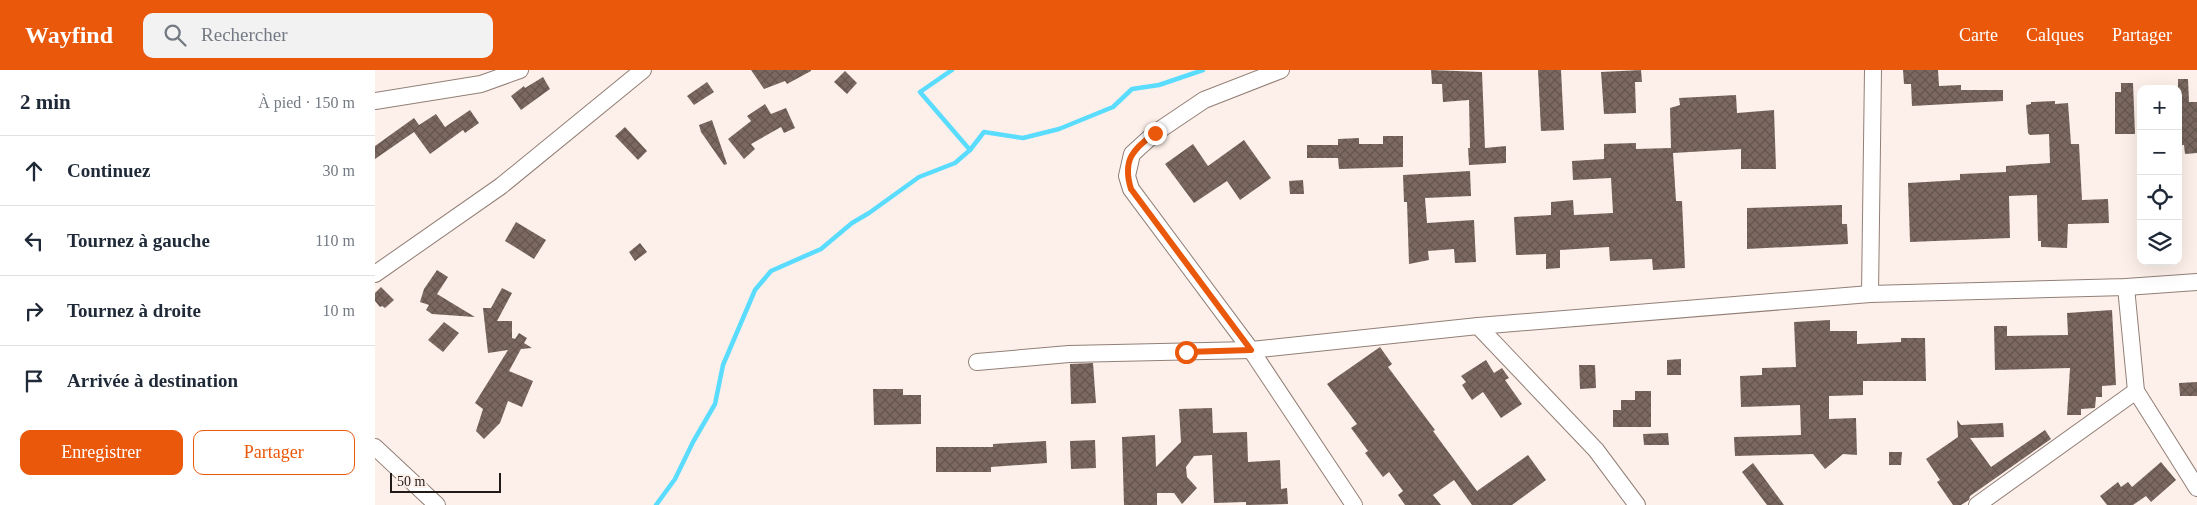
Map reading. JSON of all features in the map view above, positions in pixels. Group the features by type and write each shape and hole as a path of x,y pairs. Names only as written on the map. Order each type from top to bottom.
{"street":[{"path":"375,101 481,84 520,70"},
{"path":"375,274 501,186 643,70"},
{"path":"1281,70 1204,100 1180,115 1141,144 1131,154 1127,176 1131,189 1251,350 1354,505"},
{"path":"1870,294 1873,70"},
{"path":"977,362 1069,354 1251,350 1478,326 1870,294 2126,287 2197,282"},
{"path":"2126,287 2136,391 2197,488"},
{"path":"1478,326 1596,450 1637,505"},
{"path":"1977,505 2136,391"},
{"path":"375,447 437,505"}],"building":[{"path":"751,70 811,71 787,84 785,81 764,89"},
{"path":"1431,70 1482,72 1485,148 1506,146 1506,163 1469,165 1469,100 1443,102 1442,84 1432,84"},
{"path":"1538,70 1561,70 1564,130 1541,131"},
{"path":"1641,70 1642,82 1635,82 1636,113 1604,114 1601,72"},
{"path":"1903,70 1938,70 1939,86 1961,85 1961,90 2003,90 2003,101 1912,106 1911,84 1904,84"},
{"path":"845,71 857,83 847,94 834,82"},
{"path":"543,77 550,89 521,110 511,96 524,86 525,88"},
{"path":"2178,79 2188,79 2189,102 2197,102 2197,153 2185,154 2184,145 2182,145 2182,85 2178,85"},
{"path":"707,82 714,92 694,105 687,96"},
{"path":"2121,83 2133,83 2135,134 2115,134 2115,92 2121,92"},
{"path":"1736,95 1737,113 1774,110 1776,169 1741,169 1741,149 1673,153 1676,201 1682,201 1685,268 1653,270 1652,259 1610,261 1609,247 1560,250 1560,268 1546,269 1546,254 1516,255 1514,217 1551,215 1551,202 1573,200 1574,215 1613,213 1611,178 1573,180 1572,161 1604,159 1604,144 1636,143 1636,149 1671,148 1670,108 1680,105 1679,98"},
{"path":"2055,101 2055,104 2068,103 2071,144 2079,144 2082,200 2108,199 2109,223 2068,224 2067,248 2041,247 2041,241 2038,241 2037,195 2009,196 2010,238 1910,242 1908,183 1960,180 1960,174 2006,172 2006,166 2050,163 2049,134 2030,135 2028,133 2026,105 2031,104 2031,102"},
{"path":"765,104 771,114 786,108 795,128 784,133 781,127 751,144 755,149 744,159 728,139 751,121 747,116"},
{"path":"470,110 479,123 465,133 463,130 430,154 414,132 375,159 375,146 414,118 419,125 436,114 445,127"},
{"path":"712,120 727,164 724,165 701,132 699,125"},
{"path":"625,127 647,151 638,160 615,136"},
{"path":"1383,136 1403,136 1403,167 1339,169 1338,158 1307,158 1307,145 1338,145 1338,139 1359,138 1359,144 1383,144"},
{"path":"1244,140 1271,178 1240,200 1227,181 1194,203 1165,164 1193,144 1208,166"},
{"path":"1470,171 1471,196 1425,198 1427,223 1474,220 1476,262 1455,263 1454,249 1428,251 1429,260 1409,264 1407,202 1404,202 1403,175"},
{"path":"1303,180 1304,194 1290,194 1289,181"},
{"path":"1842,205 1842,224 1847,224 1848,244 1747,249 1747,208"},
{"path":"516,222 546,240 534,259 505,241"},
{"path":"640,243 647,252 635,261 629,252"},
{"path":"437,270 448,277 437,294 475,317 432,314 426,310 429,305 420,302 424,289"},
{"path":"381,287 394,300 385,308 380,307 375,301 375,293"},
{"path":"502,288 512,293 497,321 512,321 512,338 515,339 519,333 527,338 524,343 532,348 521,349 509,371 533,381 522,407 508,401 500,423 484,439 476,431 483,409 475,403 508,350 488,353 483,308 491,308"},
{"path":"2112,310 2116,385 2102,386 2102,397 2096,397 2095,408 2081,409 2081,415 2067,415 2070,368 1995,370 1994,326 2007,326 2007,336 2068,335 2067,313"},
{"path":"1830,320 1830,331 1857,331 1857,344 1901,342 1901,338 1925,338 1926,381 1863,381 1863,395 1829,396 1829,419 1856,418 1857,455 1843,454 1825,469 1813,454 1735,456 1734,437 1801,435 1800,405 1741,407 1740,376 1762,375 1762,368 1796,367 1794,322"},
{"path":"444,322 459,333 443,352 428,340"},
{"path":"1380,347 1392,364 1388,367 1477,491 1528,455 1546,480 1512,505 1472,505 1454,480 1433,495 1441,505 1405,505 1398,495 1403,491 1389,472 1383,477 1365,453 1368,451 1351,428 1357,424 1327,384"},
{"path":"1681,359 1681,375 1667,375 1667,360"},
{"path":"1486,360 1494,373 1502,368 1509,378 1505,380 1522,404 1501,418 1483,392 1472,400 1462,385 1466,382 1461,376"},
{"path":"1093,363 1096,403 1071,404 1070,364"},
{"path":"1579,365 1595,365 1596,388 1580,389"},
{"path":"2197,382 2197,396 2180,396 2179,383"},
{"path":"873,389 903,389 903,395 921,395 921,424 874,425"},
{"path":"1635,391 1651,391 1651,427 1613,427 1613,410 1621,410 1621,400 1635,400"},
{"path":"1212,408 1213,433 1247,432 1248,462 1280,460 1281,489 1287,488 1288,504 1246,505 1246,502 1214,503 1212,455 1194,456 1186,467 1187,477 1197,488 1182,504 1174,493 1157,493 1157,505 1124,505 1122,437 1155,435 1156,467 1181,442 1179,409"},
{"path":"1957,420 1961,425 2003,423 2004,437 1970,438 1991,467 2045,430 2051,439 1970,496 1969,500 1961,505 1953,505 1937,482 1940,480 1926,459 1958,437"},
{"path":"1668,433 1669,445 1644,445 1643,434"},
{"path":"1095,440 1096,468 1071,469 1070,441"},
{"path":"1046,441 1047,463 991,467 991,472 936,472 936,447 993,447 993,444"},
{"path":"1889,452 1902,452 1901,465 1889,465"},
{"path":"2161,462 2176,480 2151,502 2146,496 2133,505 2107,505 2100,496 2118,482 2121,487 2128,482 2132,487"},
{"path":"1753,463 1784,505 1767,505 1742,472"}],"waterway":[{"path":"952,70 920,92 970,150"},
{"path":"656,505 675,479 693,442 715,404 723,365 755,290 771,271 821,249 852,223 919,177 955,163 970,150 984,132 1023,138 1059,129 1113,107 1132,89 1159,85 1203,70"}],"route":[{"path":"1155,133 1131,154 1127,176 1131,189 1251,350 1186,352"}]}
